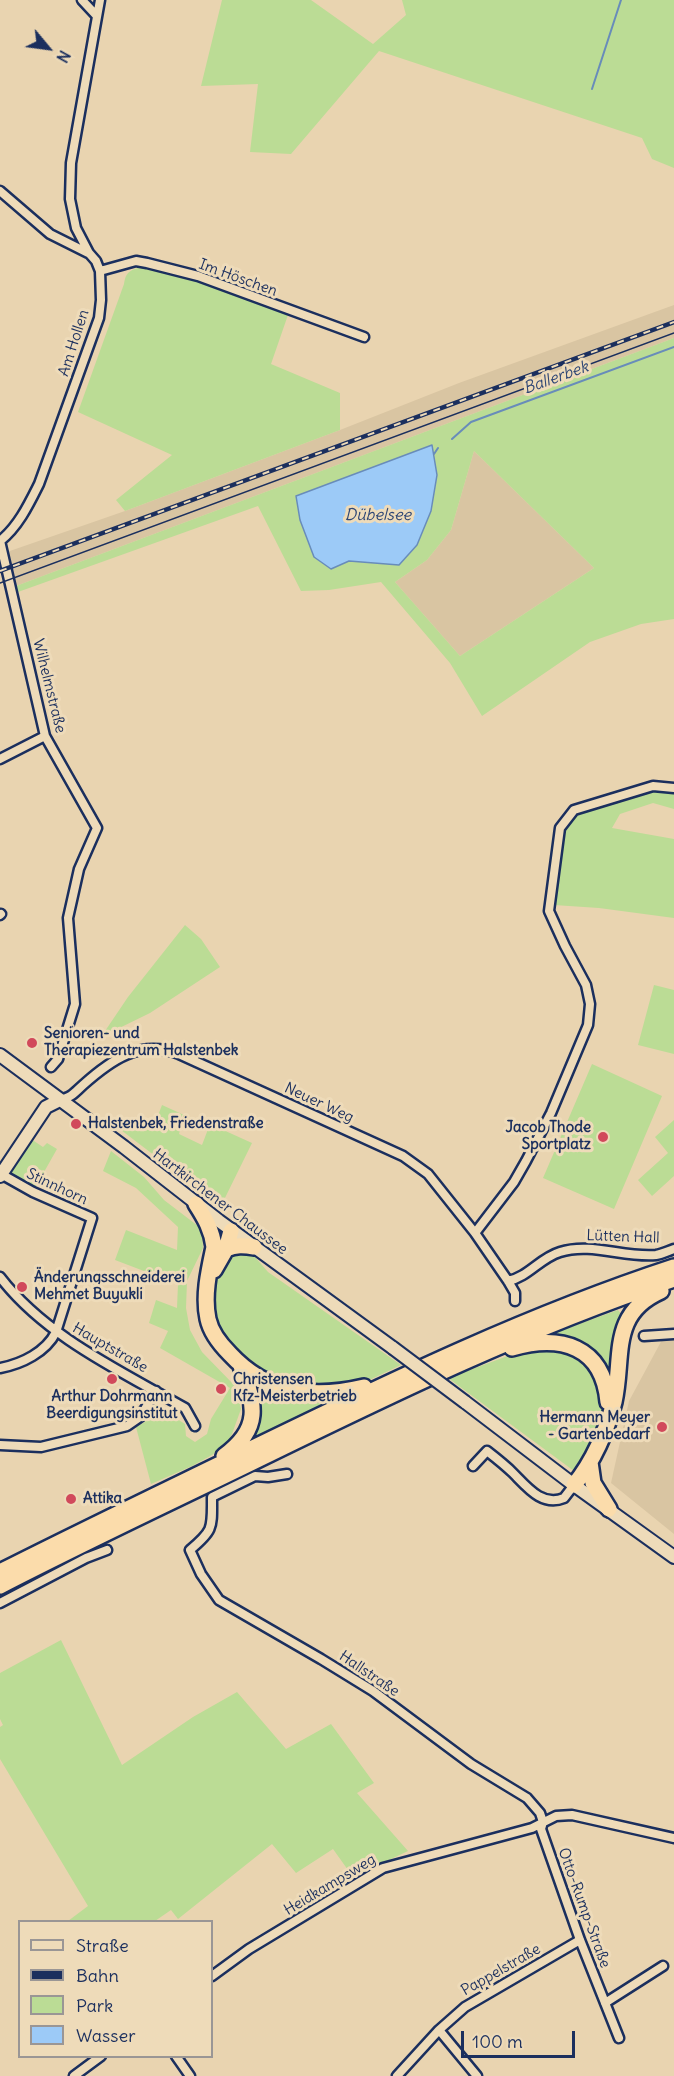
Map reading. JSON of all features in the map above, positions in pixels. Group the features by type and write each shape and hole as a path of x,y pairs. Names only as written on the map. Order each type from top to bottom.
{"highway":[{"path":"196,1204 220,1248"},
{"path":"231,1231 218,1241 220,1248 208,1281 206,1302 209,1323 218,1340 241,1366 273,1385 314,1394 340,1393 393,1380"},
{"path":"220,1248 243,1245 254,1247"},
{"path":"0,1572 393,1380 569,1304 674,1267"},
{"path":"0,1586 455,1365 574,1314 674,1279"},
{"path":"574,1485 590,1462 608,1419 616,1389 620,1346 625,1324 643,1301 674,1286"},
{"path":"455,1365 535,1342 568,1345 586,1355 599,1368 604,1377 608,1394 608,1419"},
{"path":"191,1479 231,1451 248,1430 253,1405 251,1392 241,1366"},
{"path":"590,1462 594,1483 609,1509"}],"main road":[{"name":"Hartkirchener Chaussee","path":"0,1055 124,1147 231,1231 674,1557"},
{"path":"0,1175 46,1107 60,1100"}],"street":[{"path":"82,0 96,15"},
{"name":"Am Hollen","path":"0,541 8,535 19,519 39,483 99,318 102,292 100,271 76,228 70,199 71,163 100,0"},
{"path":"0,192 50,234 89,253"},
{"name":"Im Höschen","path":"100,271 136,261 147,263 198,276 364,337"},
{"name":"Wilhelmstraße","path":"0,541 45,736 98,828 79,868 68,918 75,1004 61,1052 51,1067"},
{"path":"0,759 45,736"},
{"path":"475,1233 507,1191 526,1161 551,1113 588,1025 590,1004 586,986 549,911 560,828 574,810 653,786 674,788"},
{"name":"Neuer Weg","path":"60,1100 73,1096 82,1086 121,1056 150,1048 160,1047 171,1051 409,1159 430,1176 475,1233 508,1281 515,1293 515,1301"},
{"name":"Stinnhorn","path":"0,1175 92,1218 56,1332"},
{"name":"Lütten Hall","path":"508,1281 518,1279 559,1252 600,1249 625,1254 658,1255 674,1249"},
{"name":"Hauptstraße","path":"0,1277 16,1299 56,1332 185,1408 195,1426"},
{"path":"0,1368 39,1353 50,1343 56,1332"},
{"path":"644,1336 674,1334"},
{"name":"Hauptstraße","path":"0,1445 41,1447 127,1426 140,1417 156,1391"},
{"path":"473,1466 487,1451 539,1497 549,1501 564,1498 574,1485"},
{"name":"Hallstraße","path":"286,1474 268,1477 255,1476 212,1497 212,1526 206,1537 190,1550 201,1574 219,1600 373,1691 471,1764 527,1798 539,1810 543,1822"},
{"path":"0,1603 86,1558 107,1550"},
{"path":"543,1822 566,1814 674,1838"},
{"name":"Otto-Rump-Straße","path":"543,1822 541,1829 580,1940 619,2038"},
{"name":"Heidkampsweg","path":"213,1975 249,1949 383,1868 532,1828 543,1822"},
{"name":"Pappelstraße","path":"397,2076 465,2007 580,1940"},
{"path":"605,2003 663,1966"},
{"path":"440,2030 477,2076"},
{"path":"74,2076 98,2058"},
{"path":"177,2058 190,2076"}],"shaded area":[{"path":"674,305 674,338 16,586 7,552 125,511 459,383"},
{"path":"474,451 594,568 460,656 395,582 427,560 451,530"},
{"path":"663,1338 674,1339 674,1534 611,1483 629,1401"}],"green space":[{"path":"222,0 311,0 373,44 406,15 402,0 674,0 674,168 652,159 642,138 379,51 291,154 250,152 258,84 201,86"},
{"path":"140,267 186,276 289,312 271,364 340,393 340,430 125,511 116,500 172,455 78,412 127,274"},
{"path":"674,338 674,619 641,624 590,642 482,716 450,663 381,582 329,590 301,591 258,506 18,592 16,586","holes":["474,451 594,568 460,656 395,582 427,560 451,530","417,545 399,565 349,561"]},
{"path":"656,790 674,792 674,809 653,803 620,814 612,828 674,839 674,918 599,908 554,905 563,830 576,814"},
{"path":"185,925 201,939 220,967 150,1013 101,1037 128,997"},
{"path":"654,985 674,990 674,1054 638,1045"},
{"name":"Jacob Thode Sportplatz","path":"592,1064 662,1096 614,1209 543,1178"},
{"path":"162,1105 184,1115 179,1134 202,1145 210,1124 252,1143 221,1206 117,1127 154,1126"},
{"path":"674,1120 674,1176 652,1196 638,1180 668,1153 655,1137"},
{"path":"31,1139 43,1147 47,1143 57,1149 35,1188 8,1174"},
{"path":"111,1151 144,1177 164,1200 202,1229 203,1248 187,1281 186,1308 190,1330 202,1352 236,1387 241,1409 226,1444 192,1466 151,1484 136,1427 145,1422 155,1405 185,1424 186,1436 195,1442 207,1434 211,1419 230,1388 160,1348 168,1331 149,1323 156,1300 177,1308 178,1284 115,1260 126,1230 177,1250 178,1227 136,1188 103,1171"},
{"path":"247,1252 255,1257 268,1272 401,1365 361,1384 304,1389 257,1371 220,1336 213,1319 212,1288 229,1254"},
{"path":"618,1310 623,1317 613,1391 606,1372 540,1338"},
{"path":"562,1347 588,1362 604,1401 601,1422 574,1471 448,1378 524,1350"},
{"path":"250,1378 334,1397 334,1400 248,1442"},
{"path":"61,1640 122,1765 193,1717 237,1692 286,1749 331,1724 374,1783 357,1793 408,1851 353,1877 333,1849 296,1873 272,1844 178,1919 171,1910 156,1920 69,1920 88,1906 0,1759 0,1727 3,1725 0,1719 0,1673"}],"water":[{"name":"Dübelsee","path":"432,445 437,475 431,511 417,545 399,565 349,561 331,569 314,557 300,520 296,496"}],"waterway":[{"path":"592,89 621,0"},
{"name":"Ballerbek","path":"452,439 471,422 674,347"},
{"name":"Ballerbek","path":"434,454 438,448"}],"tram line":[{"path":"0,583 674,333"}],"railway":[{"path":"0,571 674,322"}],"place":[{"name":"Senioren- und Therapiezentrum Halstenbek","path":"32,1043"},
{"name":"Halstenbek, Friedenstraße","path":"76,1124"},
{"name":"Jacob Thode Sportplatz","path":"603,1137"},
{"name":"Änderungsschneiderei Mehmet Buyukli","path":"22,1287"},
{"name":"Arthur Dohrmann Beerdigungsinstitut","path":"112,1379"},
{"name":"Christensen Kfz-Meisterbetrieb","path":"221,1389"},
{"name":"Hermann Meyer - Gartenbedarf","path":"662,1427"},
{"name":"Attika","path":"71,1499"}]}
